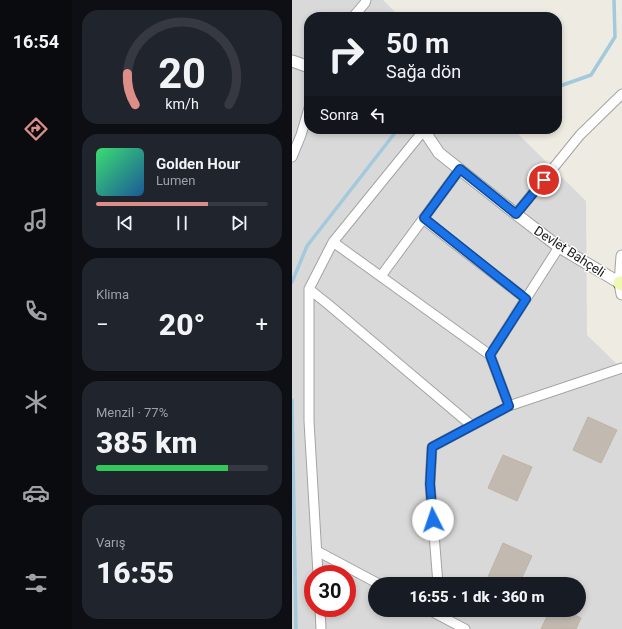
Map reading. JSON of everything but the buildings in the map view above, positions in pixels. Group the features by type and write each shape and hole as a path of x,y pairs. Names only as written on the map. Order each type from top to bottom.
{"street":[{"path":"357,12 366,0"},
{"path":"292,61 304,65"},
{"path":"516,214 580,135 622,94"},
{"path":"292,156 304,125"},
{"path":"318,565 309,421 309,289 333,242 421,134"},
{"name":"Devlet Bahçeli","path":"427,134 439,153 516,214 559,247 621,287"},
{"path":"381,276 460,169"},
{"path":"424,218 526,299"},
{"path":"333,242 490,355 509,406"},
{"path":"490,355 559,247"},
{"path":"621,287 622,256"},
{"path":"309,289 329,304 471,425"},
{"path":"437,577 430,484 432,447 509,406 622,368"},
{"path":"317,551 368,578"},
{"path":"320,617 321,629"},
{"path":"446,617 465,629"}],"shaded area":[{"path":"292,0 383,0 395,12 304,12 304,134 518,134 586,201 587,335 622,369 622,629 292,629"}],"waterway":[{"path":"562,85 591,75 615,37 614,0"},
{"path":"292,282 307,246 394,134"},
{"path":"292,400 296,629"}],"route":[{"path":"433,520 430,484 432,447 509,406 490,355 526,299 424,218 460,169 516,214 544,180"}]}
